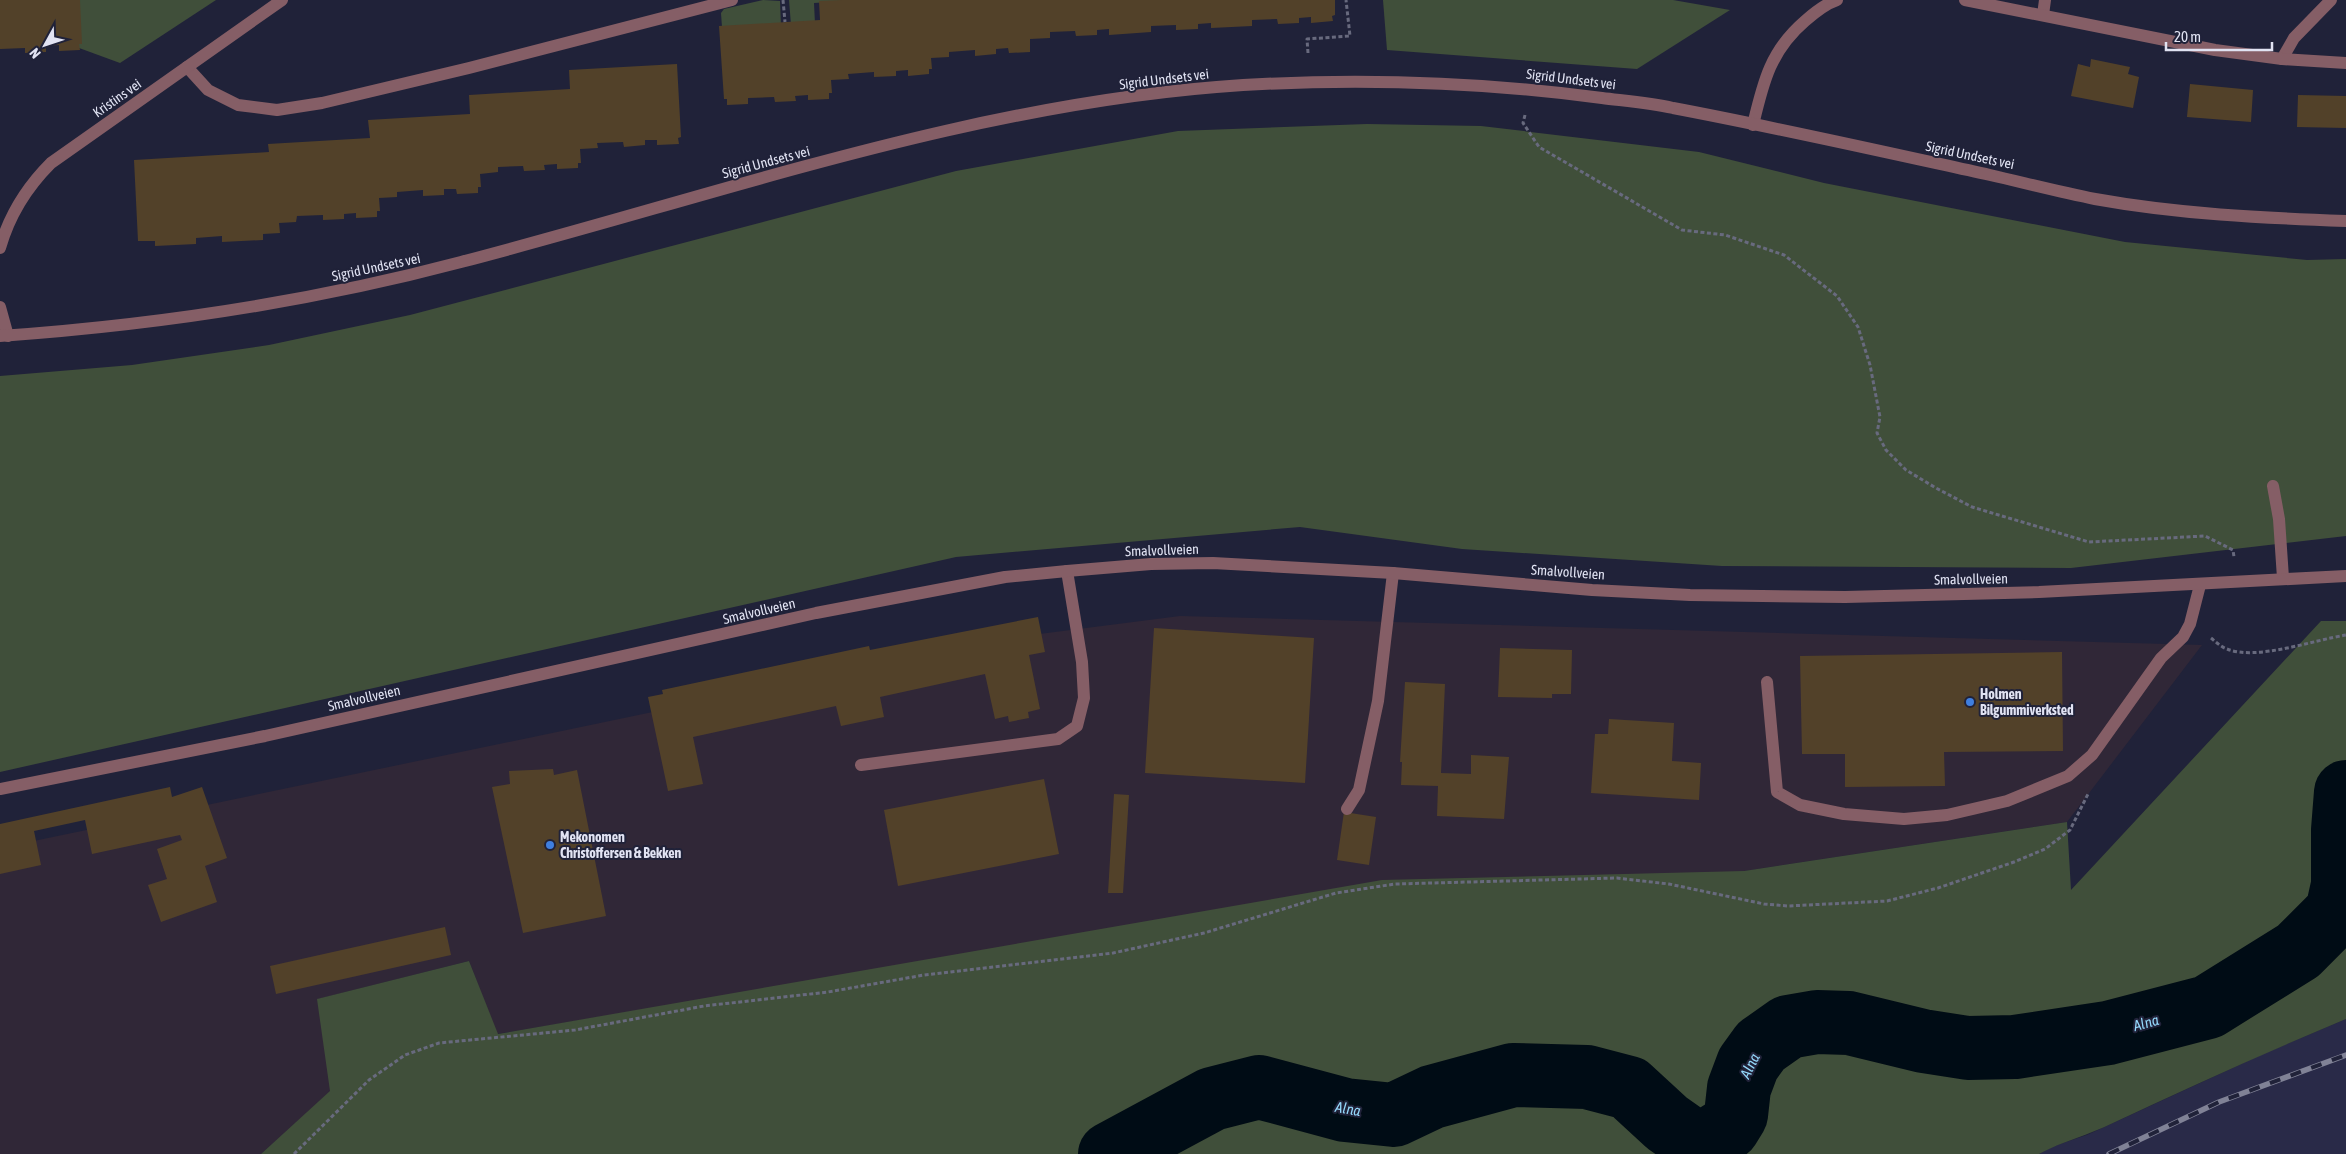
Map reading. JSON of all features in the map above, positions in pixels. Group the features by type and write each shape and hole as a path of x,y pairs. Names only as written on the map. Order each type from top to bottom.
{"street":[{"name":"Kristins vei","path":"0,248 12,216 24,195 36,177 51,163 282,0"},
{"path":"187,67 208,90 238,105 277,110 322,103 460,70 732,0"},
{"path":"1753,125 1768,67 1779,50 1792,31 1814,13 1837,0"},
{"path":"1965,0 2215,50 2282,59 2346,63"},
{"path":"2043,15 2045,0"},
{"path":"2282,59 2294,38 2331,0"},
{"name":"Sigrid Undsets vei","path":"4,336 88,330 179,318 248,308 387,281 958,127 1063,107 1150,95 1235,86 1330,81 1468,84 1536,89 1668,107 2096,199 2182,211 2268,218 2346,221"},
{"path":"0,308 4,336"},
{"path":"2273,486 2279,519 2284,578"},
{"name":"Smalvollveien","path":"0,790 256,738 816,613 1005,577 1067,571 1151,564 1213,563 1393,573 1592,590 1844,597 2039,592 2346,576"},
{"path":"862,765 1058,739 1077,726 1084,698 1082,662 1067,571"},
{"path":"1347,809 1359,790 1378,701 1393,573"},
{"path":"1767,682 1777,792 1800,805 1844,814 1904,819 1947,815 2006,801 2047,786 2068,776 2092,755 2161,658 2182,636 2190,624 2200,585"}],"path":[{"path":"783,0 785,22"},
{"path":"1308,53 1307,39 1350,36 1346,0"},
{"path":"1523,123 1539,147 1682,230 1725,235 1784,255 1837,296 1858,327 1867,356 1880,417 1877,433 1886,450 1906,470 1972,508 2089,542 2206,536 2233,550 2237,582"},
{"path":"2190,624 2226,649 2238,652 2255,653 2346,635"},
{"path":"294,1154 369,1080 405,1055 439,1043 575,1030 704,1006 828,992 924,975 1113,953 1204,934 1336,893 1394,884 1618,878 1669,884 1764,904 1788,906 1887,901 1938,888 2014,862 2045,849 2058,840 2070,830 2097,771 2092,755"}],"shaded area":[{"path":"1180,616 2202,645 2067,822 1744,871 801,983 497,1034 469,961 318,999 331,1091 261,1154 0,1154 0,848 1008,638"},
{"path":"2346,1019 2346,1154 2039,1154 2054,1146 2087,1135 2263,1054"}],"green space":[{"path":"0,0 216,0 120,63 0,19"},
{"path":"763,0 780,1 781,26 722,27 721,13 724,9"},
{"path":"789,0 864,0 814,3 815,24 791,25"},
{"path":"1383,0 1673,0 1730,10 1637,69 1387,50"},
{"path":"1367,124 1481,126 1699,152 1824,183 2125,242 2307,260 2346,259 2346,536 2071,568 1722,566 1462,549 1300,527 956,557 0,772 0,376 132,365 269,345 410,315 956,171 1178,131"},
{"path":"2321,621 2346,621 2346,1019 2039,1154 261,1154 330,1091 317,999 469,961 498,1034 1382,880 1744,871 2067,822 2071,890"}],"building":[{"path":"0,0 80,0 82,44 79,44 80,50 59,51 59,45 46,46 46,52 25,53 25,48 0,49"},
{"path":"1335,0 1335,15 1332,16 1333,21 1311,23 1311,17 1299,18 1299,23 1278,24 1277,19 1252,20 1252,26 1211,28 1211,23 1198,24 1198,29 1176,30 1176,25 1151,26 1151,32 1109,35 1109,29 1097,30 1097,35 1076,36 1075,31 1050,32 1050,38 1030,39 1030,52 1009,53 1008,48 996,49 996,54 975,56 975,50 949,52 949,57 931,58 932,69 929,69 929,74 908,76 908,70 896,71 896,76 874,77 874,72 848,74 849,79 831,80 832,93 829,93 829,99 808,100 808,95 795,96 796,101 775,102 774,97 748,98 748,104 727,105 727,99 724,99 719,26 820,20 819,1"},
{"path":"2091,59 2130,67 2128,74 2139,77 2133,108 2071,96 2078,64 2090,67"},
{"path":"677,64 681,137 678,138 679,144 657,145 657,140 645,140 645,145 624,147 623,142 597,143 598,148 580,149 581,163 578,163 578,168 557,169 557,164 544,165 545,170 524,171 523,166 498,167 498,172 480,174 481,187 478,187 478,193 457,194 456,189 444,189 444,195 423,196 423,190 397,192 397,197 379,198 380,211 377,211 377,217 356,218 356,213 344,214 344,219 323,220 323,215 297,216 296,222 279,223 280,233 263,234 263,240 222,242 222,236 196,238 196,244 155,246 155,241 138,241 134,160 269,152 268,144 370,138 368,120 470,114 469,95 570,89 569,70"},
{"path":"2190,84 2253,90 2251,122 2187,117"},
{"path":"2298,95 2346,96 2346,128 2297,127"},
{"path":"1038,617 1045,652 1029,655 1040,709 1028,712 1029,718 1009,722 1008,716 995,719 985,674 880,697 884,717 841,726 836,706 693,737 703,784 668,791 648,697 663,694 662,690 869,646 870,650"},
{"path":"1154,628 1314,638 1305,783 1145,773"},
{"path":"1500,648 1572,650 1571,694 1552,694 1552,698 1498,697"},
{"path":"2062,652 2063,751 1944,752 1945,786 1845,787 1845,754 1802,754 1800,656"},
{"path":"1405,682 1445,684 1441,773 1471,774 1471,755 1509,757 1504,819 1437,816 1438,786 1401,785 1402,762 1400,762"},
{"path":"1609,719 1674,723 1672,761 1701,763 1699,800 1591,793 1595,734 1608,734"},
{"path":"553,769 554,775 577,770 606,916 523,933 492,787 510,784 509,771"},
{"path":"1044,779 1059,854 898,886 884,810"},
{"path":"170,787 172,797 202,787 227,858 205,866 217,902 161,922 148,885 167,879 157,849 182,840 180,835 92,854 85,820 34,831 41,865 0,874 0,824"},
{"path":"1114,794 1129,795 1123,893 1108,893"},
{"path":"1344,812 1376,817 1369,865 1337,860"},
{"path":"445,927 451,955 276,994 270,966"}],"waterway":[{"name":"Alna","path":"1110,1154 1212,1099 1259,1087 1345,1110 1394,1115 1432,1097 1513,1075 1587,1077 1629,1088 1667,1123 1694,1142 1707,1141 1728,1128 1736,1115 1739,1088 1748,1064 1761,1046 1788,1027 1817,1022 1849,1023 1923,1041 1968,1048 2015,1047 2108,1033 2208,1007 2298,951 2337,912 2343,885 2343,830 2346,792"}],"railway":[{"path":"2109,1154 2219,1102 2346,1055"}],"place":[{"name":"Holmen Bilgummiverksted","path":"1970,702"},
{"name":"Mekonomen Christoffersen & Bekken","path":"550,845"}]}
